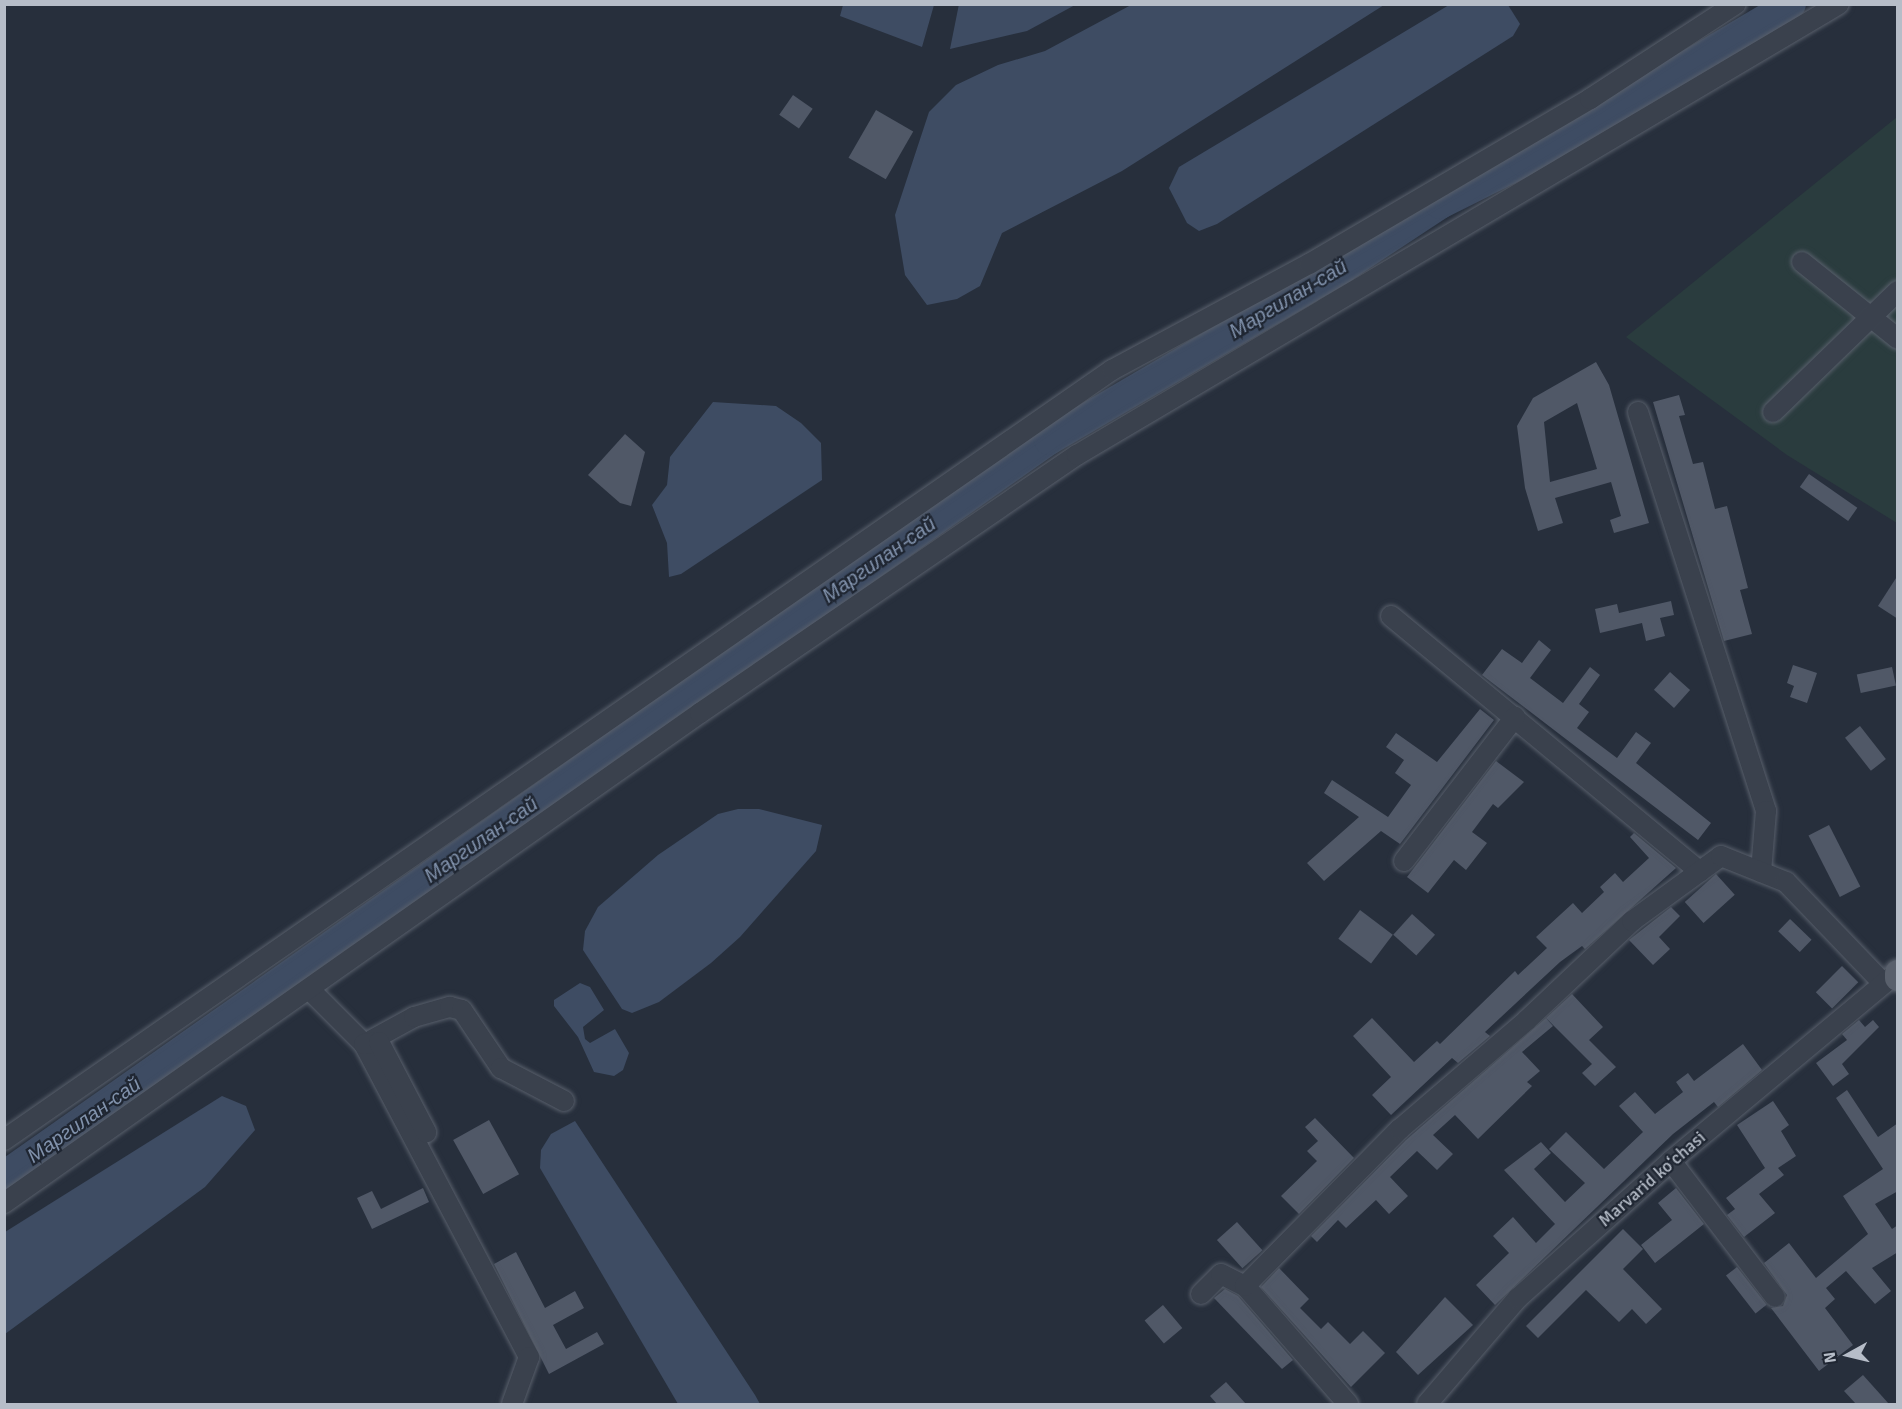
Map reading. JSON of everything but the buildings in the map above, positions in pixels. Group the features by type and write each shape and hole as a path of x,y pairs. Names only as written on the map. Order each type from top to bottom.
{"street":[{"path":"4,1140 1112,370 1329,252 1590,99 1736,4"},
{"path":"4,1203 311,991 700,713 1077,455 1839,4"},
{"path":"1802,262 1898,339"},
{"path":"1773,412 1898,291"},
{"path":"1638,412 1766,811 1761,872"},
{"path":"1391,616 1700,872"},
{"path":"1404,861 1515,717"},
{"path":"1245,1286 1400,1129 1527,1020 1632,921 1720,856 1786,882 1893,977"},
{"name":"Marvarid koʻchasi","path":"1427,1404 1518,1298 1671,1161 1893,977"},
{"path":"311,991 368,1042 529,1357 512,1404"},
{"path":"368,1042 414,1017 450,1007 462,1010 501,1068 564,1101"},
{"path":"368,1042 379,1042 426,1132"},
{"path":"1671,1161 1775,1297"},
{"path":"1201,1294 1221,1274 1245,1286 1348,1404"}],"shaded area":[{"path":"1897,117 1897,523 1787,455 1626,337"}],"water":[{"path":"843,4 934,5 922,47 840,16"},
{"path":"959,4 1075,5 1027,31 950,49"},
{"path":"1131,5 1384,5 1122,171 1002,233 980,286 957,299 927,305 905,275 895,215 929,112 956,85 998,65 1045,51"},
{"path":"1449,5 1508,5 1520,24 1513,36 1217,224 1199,231 1187,223 1169,188 1179,167"},
{"path":"713,402 776,406 801,423 821,443 822,480 681,574 669,577 667,543 652,505 667,485 670,457"},
{"path":"738,809 759,809 822,825 816,851 740,937 711,963 659,1002 632,1013 622,1009 583,950 585,931 598,907 658,855 718,814"},
{"path":"580,983 590,987 604,1010 583,1027 585,1039 590,1043 615,1029 629,1053 623,1070 614,1076 594,1072 578,1037 554,1006 554,1000"},
{"path":"222,1096 246,1106 255,1130 205,1187 5,1334 5,1232"},
{"path":"575,1121 760,1404 678,1404 540,1168 541,1150 551,1134"}],"waterway":[{"name":"Маргилан-сай","path":"4,1176 1049,440 1343,268 1440,204 1524,162 1791,4"}]}
